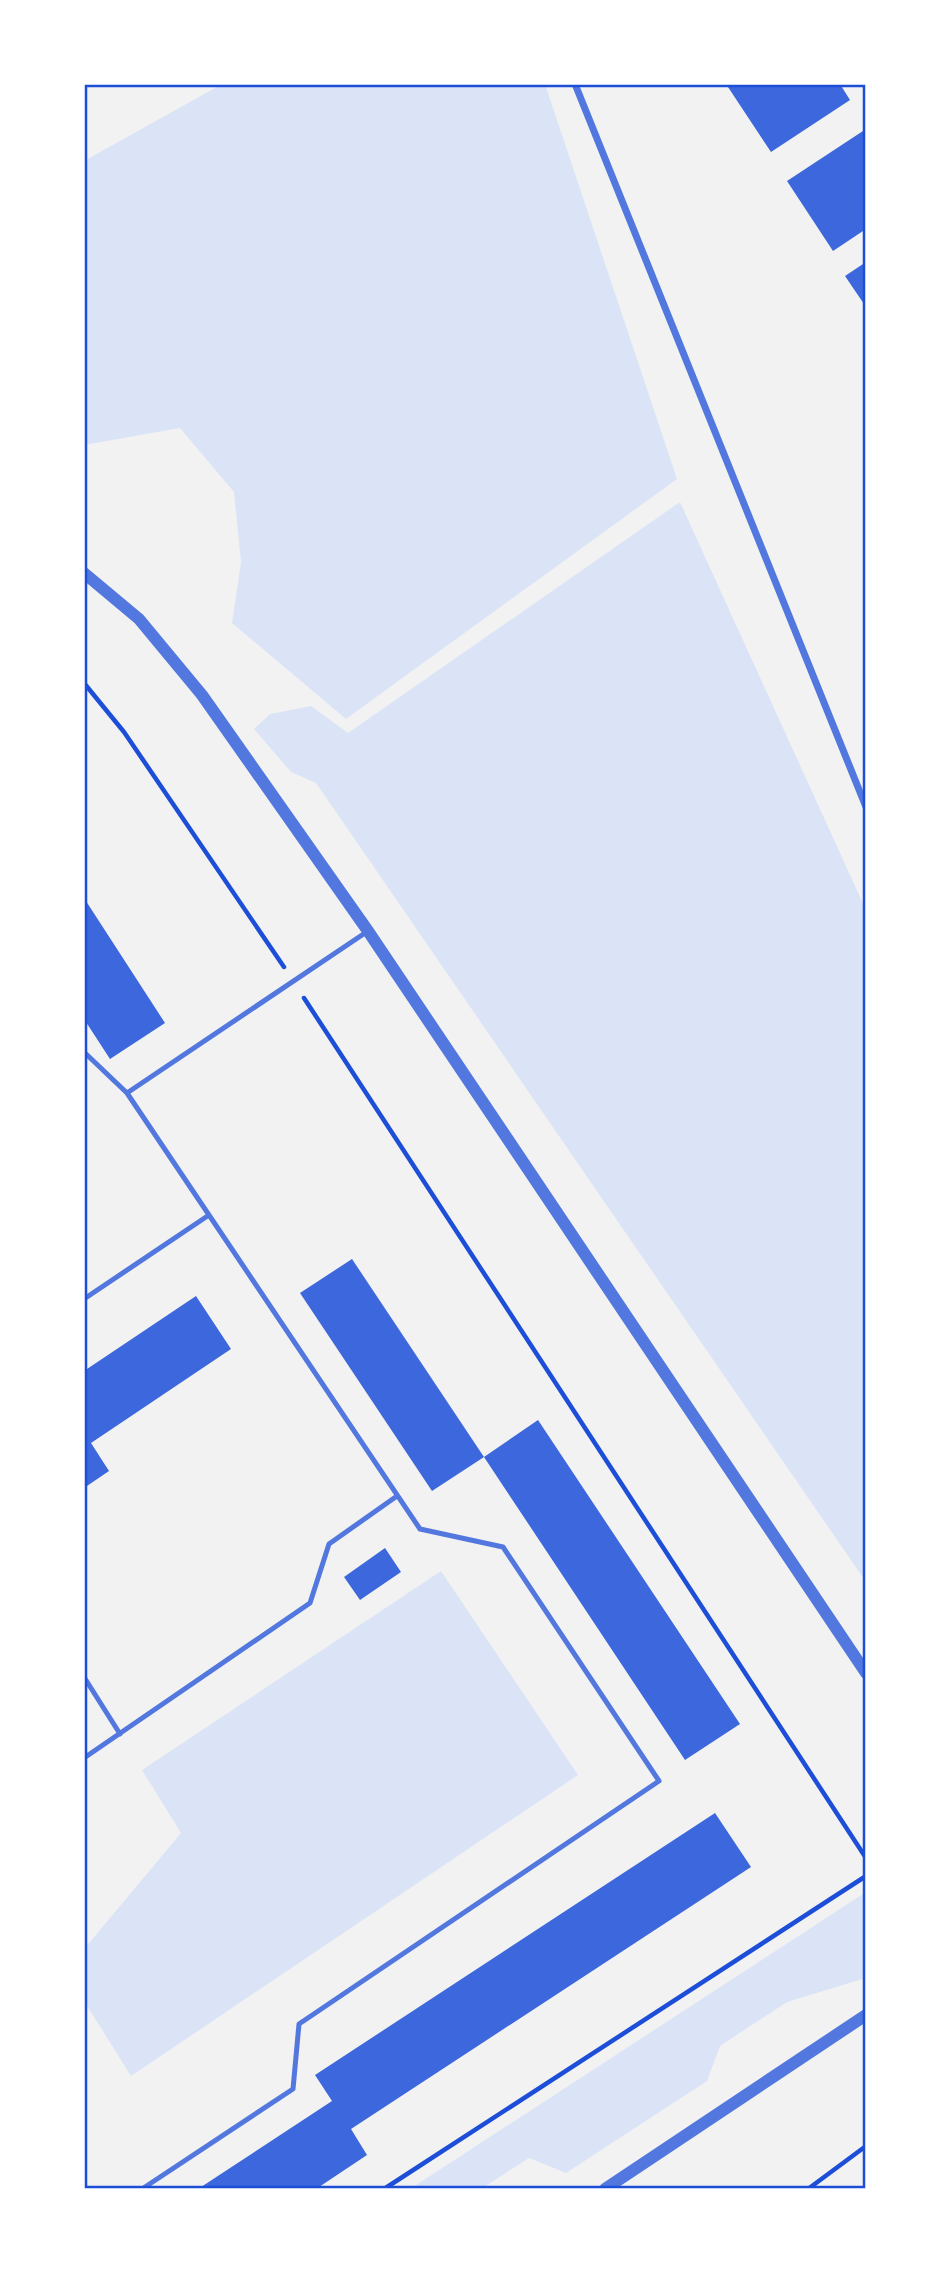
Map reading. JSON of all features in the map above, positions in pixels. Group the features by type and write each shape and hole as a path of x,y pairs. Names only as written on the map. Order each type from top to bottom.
{"street":[{"path":"575,84 866,807"},
{"path":"84,573 139,619 202,695 368,931 866,1673"},
{"path":"605,2189 866,2015"}],"lane":[{"path":"127,1093 368,931"},
{"path":"84,1052 127,1093 420,1529 503,1547 659,1781 299,2024 293,2089 142,2189"},
{"path":"84,1299 209,1215"},
{"path":"84,1758 310,1603 329,1544 397,1496"},
{"path":"84,1677 120,1734"}],"path":[{"path":"84,683 124,732 293,981 866,1858"},
{"path":"384,2189 866,1876"},
{"path":"808,2189 866,2147"}],"shaded area":[{"path":"222,84 545,84 677,479 346,719 232,623 241,562 234,492 180,428 84,445 84,161"},
{"path":"680,502 866,910 866,1582 316,783 291,772 254,729 270,714 311,706 348,733"},
{"path":"441,1571 578,1775 131,2076 84,2001 84,1949 181,1833 142,1770"},
{"path":"866,1892 866,1978 787,2002 720,2046 707,2081 566,2173 529,2158 481,2189 410,2189"}],"building":[{"path":"726,84 840,84 850,100 771,152"},
{"path":"866,129 866,229 833,251 787,181"},
{"path":"866,262 866,307 845,276"},
{"path":"84,898 165,1023 110,1059 84,1019"},
{"path":"352,1259 484,1457 432,1491 300,1293"},
{"path":"196,1296 231,1349 91,1443 109,1471 84,1488 84,1371"},
{"path":"538,1420 740,1724 685,1760 484,1457"},
{"path":"385,1548 401,1572 360,1600 344,1577"},
{"path":"715,1813 751,1867 351,2129 367,2155 316,2189 198,2189 332,2101 315,2075"}]}
